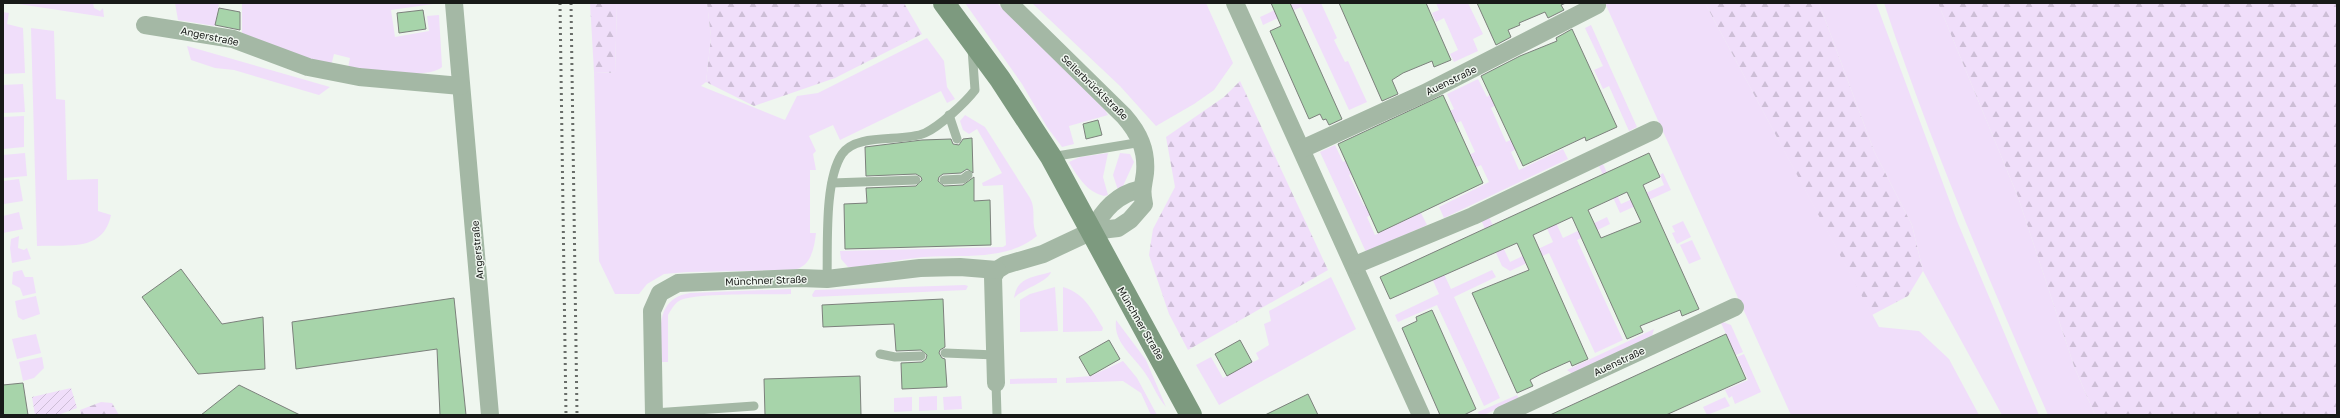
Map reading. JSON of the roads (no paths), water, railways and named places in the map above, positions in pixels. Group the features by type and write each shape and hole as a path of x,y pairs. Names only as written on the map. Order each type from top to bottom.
{"main road":[{"name":"Münchner Straße","path":"944,3 972,39 1051,157 1191,415"}],"street":[{"name":"Angerstraße","path":"454,3 490,415"},
{"name":"Seilerbrücklstraße","path":"1009,3 1124,116 1134,128 1142,142 1145,161 1141,188 1144,204 1130,220 1118,228 1092,231"},
{"path":"1236,3 1355,265 1415,413"},
{"name":"Auenstraße","path":"1302,149 1425,93 1597,5"},
{"name":"Angerstraße","path":"145,25 233,40 308,67 345,74 461,86"},
{"path":"1355,265 1473,216 1654,130"},
{"path":"1092,231 1110,204 1131,191 1141,188"},
{"name":"Münchner Straße","path":"654,414 652,311 660,293 678,283 800,278 827,279 920,268 960,267 997,270 1005,265 1049,251 1092,231"},
{"path":"996,383 993,277 997,270"},
{"name":"Auenstraße","path":"1502,415 1735,307"}],"lane":[{"path":"827,279 832,183 842,153 853,144 925,133 964,103 975,90 972,39"},
{"path":"949,115 957,139"},
{"path":"1051,157 1142,142"},
{"path":"944,180 963,179 968,175"},
{"path":"832,183 916,180"},
{"path":"945,353 996,355"},
{"path":"880,354 895,357 921,356"},
{"path":"996,383 997,415"},
{"path":"654,414 754,406"}],"railway":[{"path":"560,3 566,415"},
{"path":"571,3 577,415"}]}
